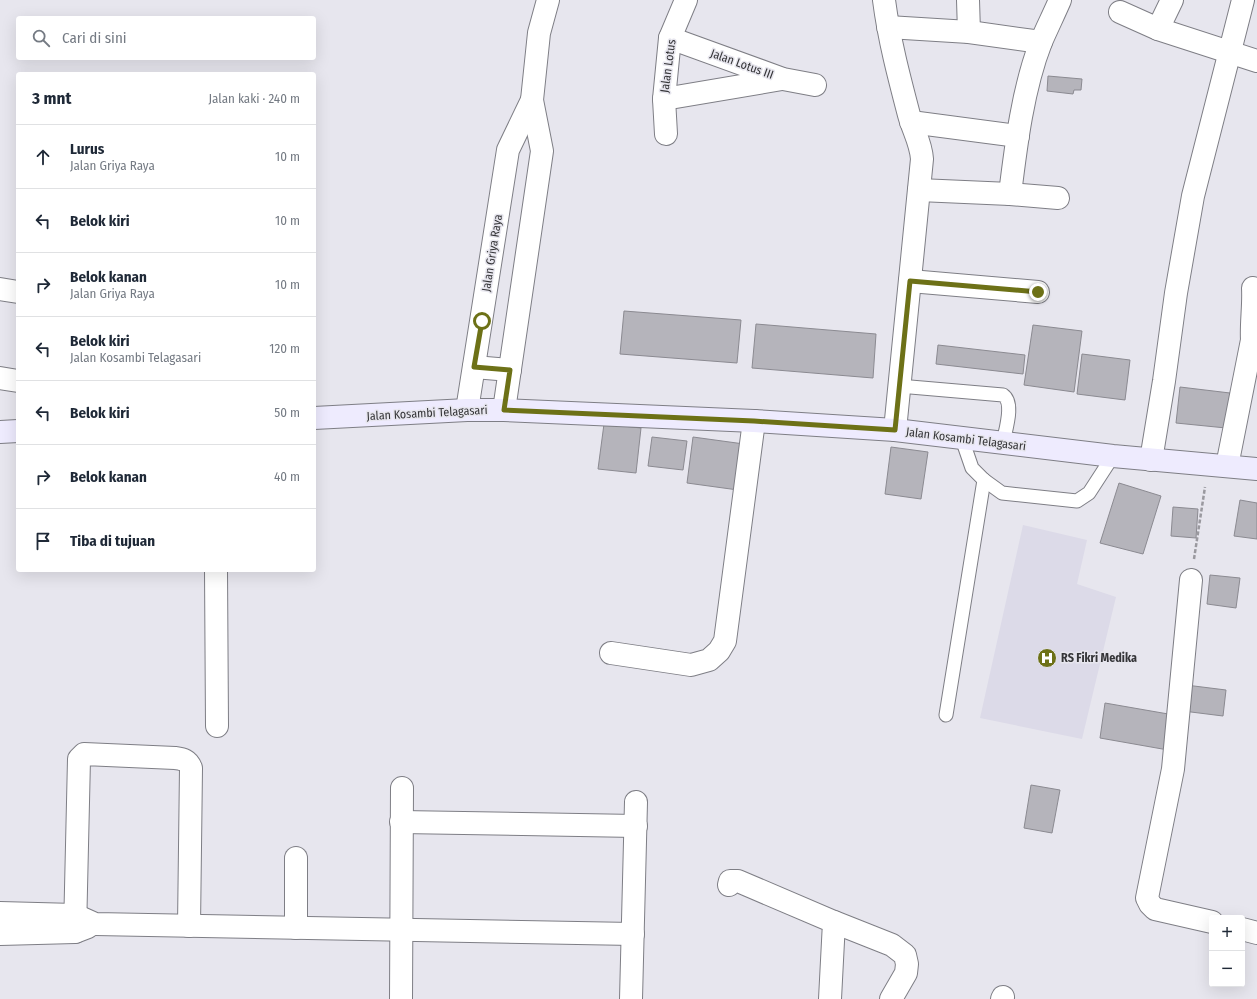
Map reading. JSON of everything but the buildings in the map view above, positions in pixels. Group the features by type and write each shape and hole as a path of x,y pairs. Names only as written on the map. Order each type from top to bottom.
{"main road":[{"name":"Jalan Kosambi Telagasari","path":"316,418 467,410 504,410 754,421 895,430 1113,456 1218,465 1257,470"},
{"path":"0,432 16,431"}],"street":[{"name":"Jalan Griya Raya","path":"504,410 542,151 532,100 539,33 548,0"},
{"name":"Jalan Lotus","path":"666,134 664,99 670,38 686,0"},
{"path":"884,0 898,75 911,122 921,150 922,159 895,430"},
{"path":"968,0 969,32"},
{"path":"1010,194 1018,136 1031,73 1041,42 1060,0"},
{"path":"1158,29 1172,0"},
{"path":"1151,460 1176,293 1193,196 1231,52 1243,0"},
{"path":"1120,12 1158,29 1257,61"},
{"path":"888,27 969,32 1041,42"},
{"name":"Jalan Lotus III","path":"670,38 783,79 814,84"},
{"path":"664,99 783,79"},
{"name":"Jalan Griya Raya","path":"467,410 508,150 532,100"},
{"path":"911,122 1018,136"},
{"path":"919,190 1010,194 1058,198"},
{"path":"910,281 1038,292"},
{"path":"1218,465 1252,340 1251,324 1254,311 1252,288"},
{"path":"0,289 16,292"},
{"path":"474,367 510,370"},
{"path":"0,378 16,381"},
{"path":"611,653 691,665 708,660 719,651 726,641 754,421"},
{"path":"216,572 217,726"},
{"path":"1191,580 1172,769 1147,898 1155,909 1209,921"},
{"path":"75,924 80,757 84,754 89,754 175,758 184,759 188,762 191,768 189,926"},
{"path":"401,999 402,788"},
{"path":"631,999 636,802"},
{"path":"401,822 636,826"},
{"path":"296,858 296,928"},
{"path":"729,884 730,881 738,881 892,945 905,955 907,964 906,973 891,999"},
{"path":"0,913 75,924"},
{"path":"830,999 834,922"},
{"path":"0,934 75,924 95,924 633,934"},
{"path":"1245,930 1257,933"}],"lane":[{"path":"899,386 1003,395 1008,400 1010,408 1003,443"},
{"path":"962,439 972,468 984,480 1002,492 1077,501 1089,493 1113,456"},
{"path":"946,715 984,480"}],"path":[{"path":"1191,580 1218,465"}],"shaded area":[{"name":"RS Fikri Medika","path":"1023,525 1087,540 1077,584 1116,597 1082,739 980,718"}],"place":[{"name":"RS Fikri Medika","path":"1047,658"}],"route":[{"path":"482,321 474,367 510,370 504,410 754,421 895,430 910,281 1038,292"}]}
